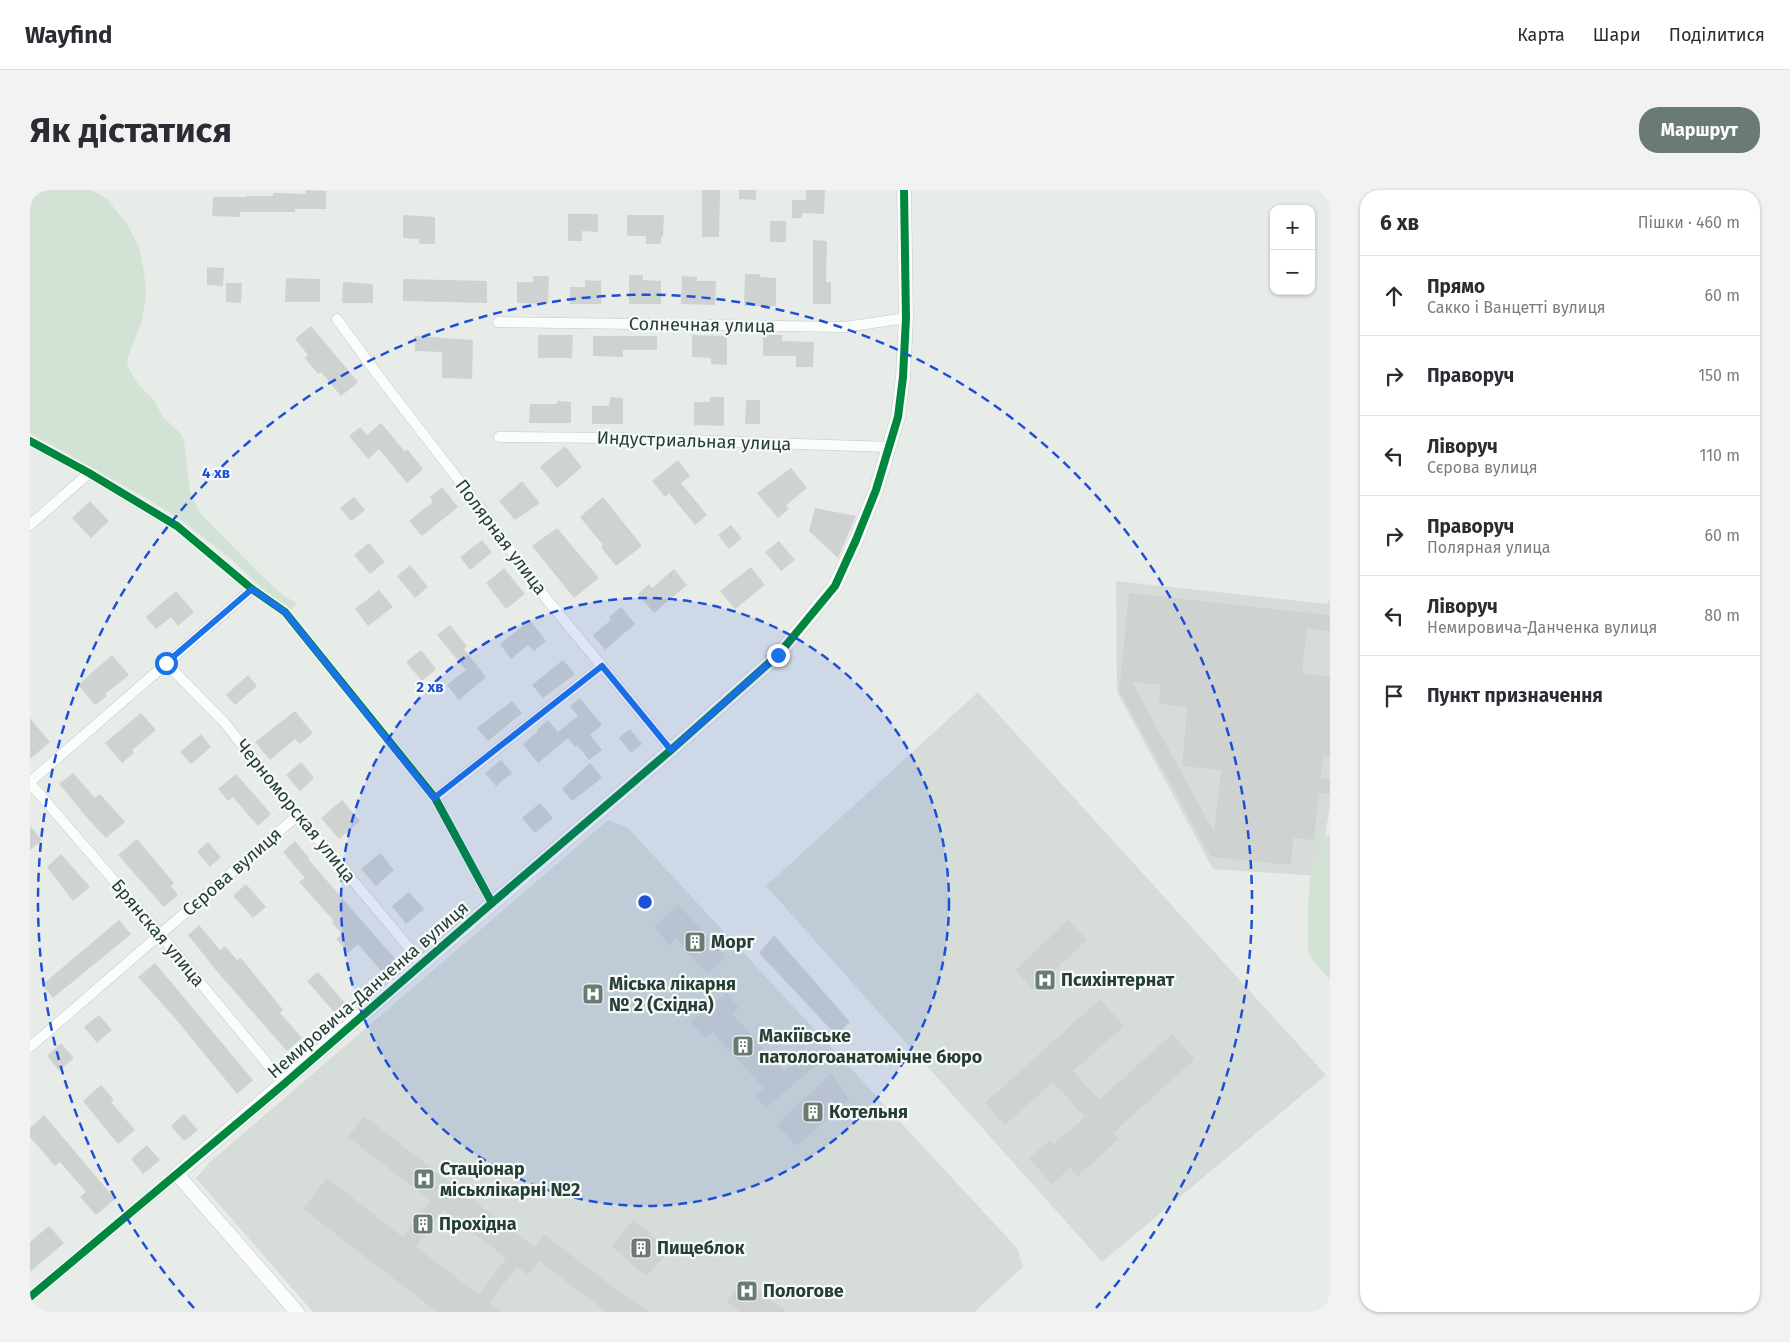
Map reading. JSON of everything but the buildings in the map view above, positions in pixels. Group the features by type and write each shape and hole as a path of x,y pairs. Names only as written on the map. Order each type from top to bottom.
{"street":[{"name":"Немировича-Данченка вулиця","path":"30,1298 284,1084 671,750 778,655 835,586 876,490 898,417 906,318 904,190"},
{"name":"Солнечная улица","path":"498,322 844,327 906,318"},
{"name":"Полярная улица","path":"337,319 380,378 476,501 545,597 671,750"},
{"name":"Индустриальная улица","path":"499,437 618,438 890,447"},
{"path":"30,441 89,473 177,526 252,589 285,612 434,798 492,903"},
{"path":"30,525 89,473"},
{"path":"30,782 252,589"},
{"name":"Черноморская улица","path":"166,663 224,722 298,815 422,963"},
{"path":"434,798 602,666"},
{"name":"Брянская улица","path":"30,782 160,934 284,1084"},
{"name":"Сєрова вулиця","path":"30,1047 298,815"},
{"path":"177,1174 298,1312"}],"shaded area":[{"path":"1116,581 1328,604 1330,597 1330,804 1319,876 1213,869 1117,692"},
{"name":"Психінтернат","path":"978,692 1326,1075 1102,1262 766,886"},
{"name":"Міська лікарня № 2 (Східна)","path":"608,820 627,827 1017,1248 1023,1267 974,1312 313,1312 196,1178 210,1162"}],"green space":[{"path":"30,190 92,190 107,199 127,224 139,247 146,295 142,321 127,359 128,367 138,384 155,401 162,416 180,433 184,440 190,493 201,514 259,573 283,595 296,603 292,610 273,598 233,561 184,522 146,498 30,433"},
{"path":"1330,833 1330,979 1317,966 1308,952 1308,906 1311,866 1325,838"}],"cycle path":[{"path":"30,1297 284,1084 671,750 778,655 835,586 876,490 898,417 903,377 906,318 904,190"},
{"path":"30,441 89,473 177,526 252,589 285,612 435,798 492,903"}],"place":[{"name":"Морг","path":"695,942"},
{"name":"Психінтернат","path":"1045,980"},
{"name":"Міська лікарня № 2 (Східна)","path":"593,994"},
{"name":"Макіївське патологоанатомічне бюро","path":"743,1046"},
{"name":"Котельня","path":"813,1112"},
{"name":"Стаціонар міськлікарні №2","path":"424,1179"},
{"name":"Прохідна","path":"423,1224"},
{"name":"Пищеблок","path":"641,1248"},
{"name":"Пологове","path":"747,1291"}],"route":[{"path":"166,663 252,589 285,612 434,798 602,666 671,750 778,655"}]}
